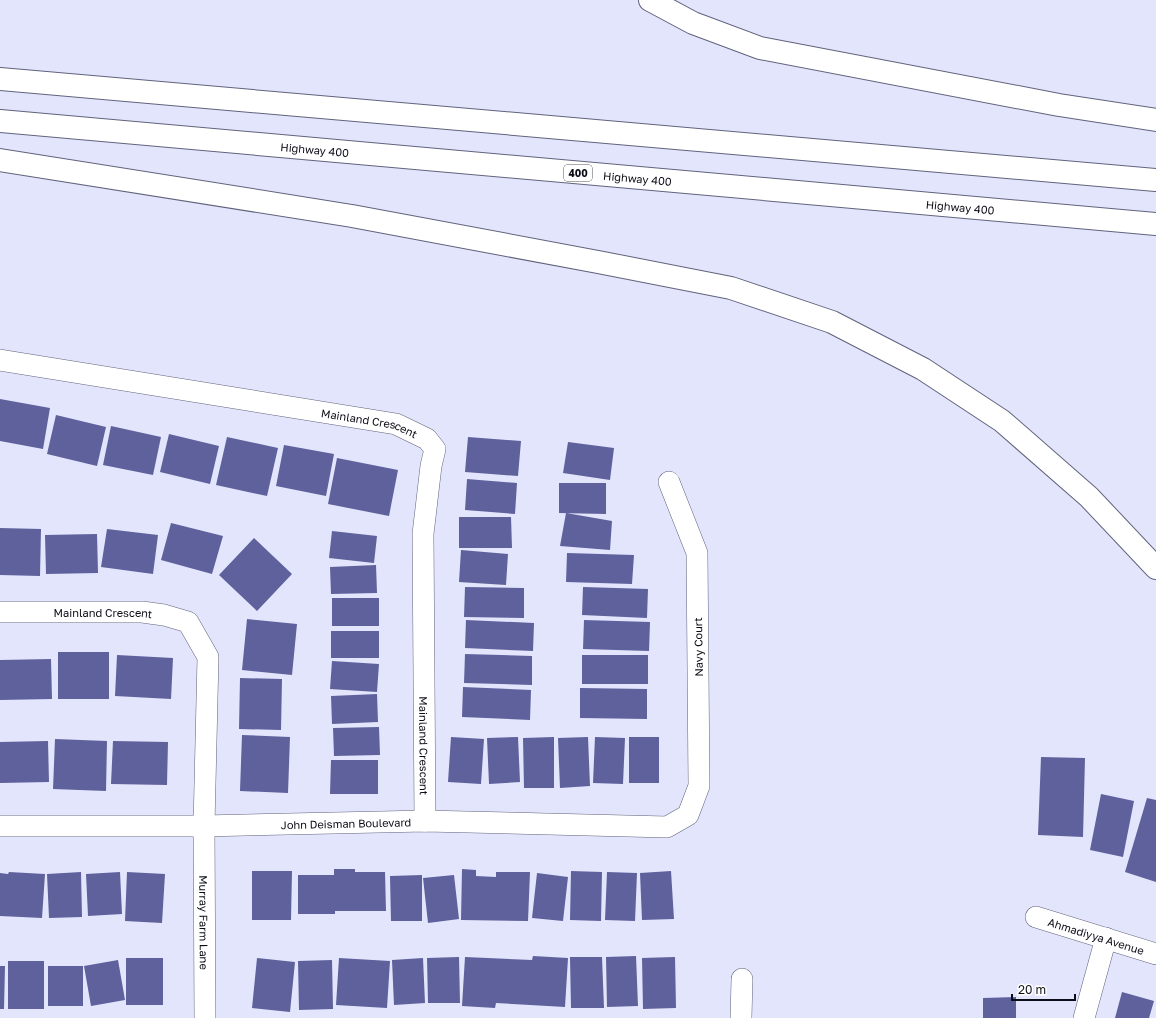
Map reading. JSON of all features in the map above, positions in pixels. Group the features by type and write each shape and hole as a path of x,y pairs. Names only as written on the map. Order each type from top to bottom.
{"highway":[{"path":"650,0 693,23 760,48 1059,105 1156,120"},
{"path":"0,80 1156,180"},
{"name":"Highway 400","path":"0,121 1156,224"},
{"path":"0,160 352,216 650,272 731,288 832,322 923,369 1002,421 1089,497 1156,568"}],"street":[{"name":"Mainland Crescent","path":"0,360 396,424 427,439 435,449 430,466 423,534 425,821"},
{"name":"Navy Court","path":"669,482 697,553 699,786 688,815"},
{"name":"Mainland Crescent","path":"0,612 142,612 164,615 188,622 208,657 204,826"},
{"name":"John Deisman Boulevard","path":"0,826 204,826 425,821 667,827 688,815"},
{"name":"Murray Farm Lane","path":"204,826 205,1018"},
{"name":"Ahmadiyya Avenue","path":"1036,917 1156,954"},
{"path":"1084,1018 1106,938"},
{"path":"741,1018 742,978"}],"building":[{"path":"0,399 50,408 43,449 0,441"},
{"path":"56,415 106,427 97,466 47,454"},
{"path":"111,426 161,437 153,475 103,465"},
{"path":"169,434 219,446 210,484 160,472"},
{"path":"227,437 278,448 267,496 216,485"},
{"path":"468,437 521,441 518,476 465,472"},
{"path":"568,442 614,448 610,480 563,473"},
{"path":"284,445 334,454 326,496 276,486"},
{"path":"337,458 398,470 389,516 328,504"},
{"path":"467,479 517,483 515,514 465,510"},
{"path":"559,483 606,483 606,514 559,513"},
{"path":"566,513 612,521 610,550 560,546"},
{"path":"459,517 511,517 512,548 459,548"},
{"path":"171,523 223,536 212,574 161,560"},
{"path":"0,528 41,529 40,576 0,575"},
{"path":"107,529 158,535 153,574 101,567"},
{"path":"332,531 377,536 374,563 329,558"},
{"path":"97,534 98,573 46,574 45,535"},
{"path":"254,538 292,574 257,611 219,575"},
{"path":"461,550 508,554 506,585 459,582"},
{"path":"567,553 634,555 632,584 566,582"},
{"path":"376,565 377,593 331,594 330,567"},
{"path":"465,587 524,588 524,618 464,617"},
{"path":"583,587 648,589 647,618 582,615"},
{"path":"332,598 379,598 379,626 332,626"},
{"path":"247,619 297,624 292,675 242,670"},
{"path":"466,620 534,623 533,651 465,648"},
{"path":"584,620 650,622 649,651 583,649"},
{"path":"331,631 379,631 379,658 331,658"},
{"path":"58,652 109,652 109,699 58,699"},
{"path":"465,654 532,656 532,685 464,683"},
{"path":"117,655 173,658 171,699 115,696"},
{"path":"582,655 648,655 648,684 582,684"},
{"path":"51,659 52,699 0,700 0,660"},
{"path":"332,661 379,664 377,692 330,689"},
{"path":"240,678 282,679 281,730 239,729"},
{"path":"463,687 531,690 530,720 462,717"},
{"path":"580,688 647,689 647,719 580,718"},
{"path":"377,694 378,722 332,724 331,696"},
{"path":"379,727 380,755 334,756 333,728"},
{"path":"242,735 290,737 288,793 240,791"},
{"path":"451,737 484,739 481,784 448,782"},
{"path":"518,737 520,782 489,784 487,738"},
{"path":"554,737 554,788 524,788 523,738"},
{"path":"588,737 590,786 560,788 558,738"},
{"path":"595,737 625,738 623,784 593,783"},
{"path":"629,737 659,737 659,783 629,783"},
{"path":"55,739 107,741 106,791 53,789"},
{"path":"48,741 49,782 0,783 0,742"},
{"path":"113,741 168,742 167,785 111,784"},
{"path":"1041,757 1085,758 1083,837 1038,835"},
{"path":"331,760 378,760 378,794 330,794"},
{"path":"1101,794 1134,801 1123,857 1090,850"},
{"path":"1147,798 1156,800 1156,882 1125,872"},
{"path":"334,869 355,869 355,872 385,872 386,911 335,911 335,914 298,914 298,875 334,875"},
{"path":"462,869 476,870 476,876 496,877 496,872 530,872 528,921 461,920"},
{"path":"252,871 292,871 291,920 252,920"},
{"path":"571,871 602,872 601,921 570,920"},
{"path":"671,871 674,919 642,920 640,873"},
{"path":"9,872 45,874 42,918 0,916 0,873 8,874"},
{"path":"81,872 82,917 49,918 47,874"},
{"path":"120,872 122,914 88,916 86,874"},
{"path":"127,872 165,874 162,923 125,921"},
{"path":"607,872 637,873 635,921 605,920"},
{"path":"537,873 568,877 563,921 532,918"},
{"path":"422,875 422,921 391,921 390,876"},
{"path":"454,875 459,919 428,923 423,878"},
{"path":"533,956 568,958 565,1007 496,1003 495,1008 462,1006 465,957 532,960"},
{"path":"636,956 638,1006 607,1007 606,957"},
{"path":"459,957 460,1003 428,1003 427,958"},
{"path":"570,957 602,957 604,1008 571,1008"},
{"path":"675,957 676,1008 643,1009 642,958"},
{"path":"126,958 163,958 163,1005 126,1005"},
{"path":"257,958 295,962 290,1012 252,1008"},
{"path":"339,958 390,961 387,1008 336,1005"},
{"path":"423,958 425,1003 394,1005 392,960"},
{"path":"118,960 125,1000 91,1006 84,966"},
{"path":"332,960 333,1009 299,1010 298,961"},
{"path":"8,961 44,961 44,1009 8,1009"},
{"path":"0,966 5,966 4,1009 0,1009"},
{"path":"48,966 83,966 83,1006 48,1006"},
{"path":"1122,992 1154,1001 1149,1018 1115,1018"},
{"path":"1016,997 1016,1018 983,1018 983,998"}]}
